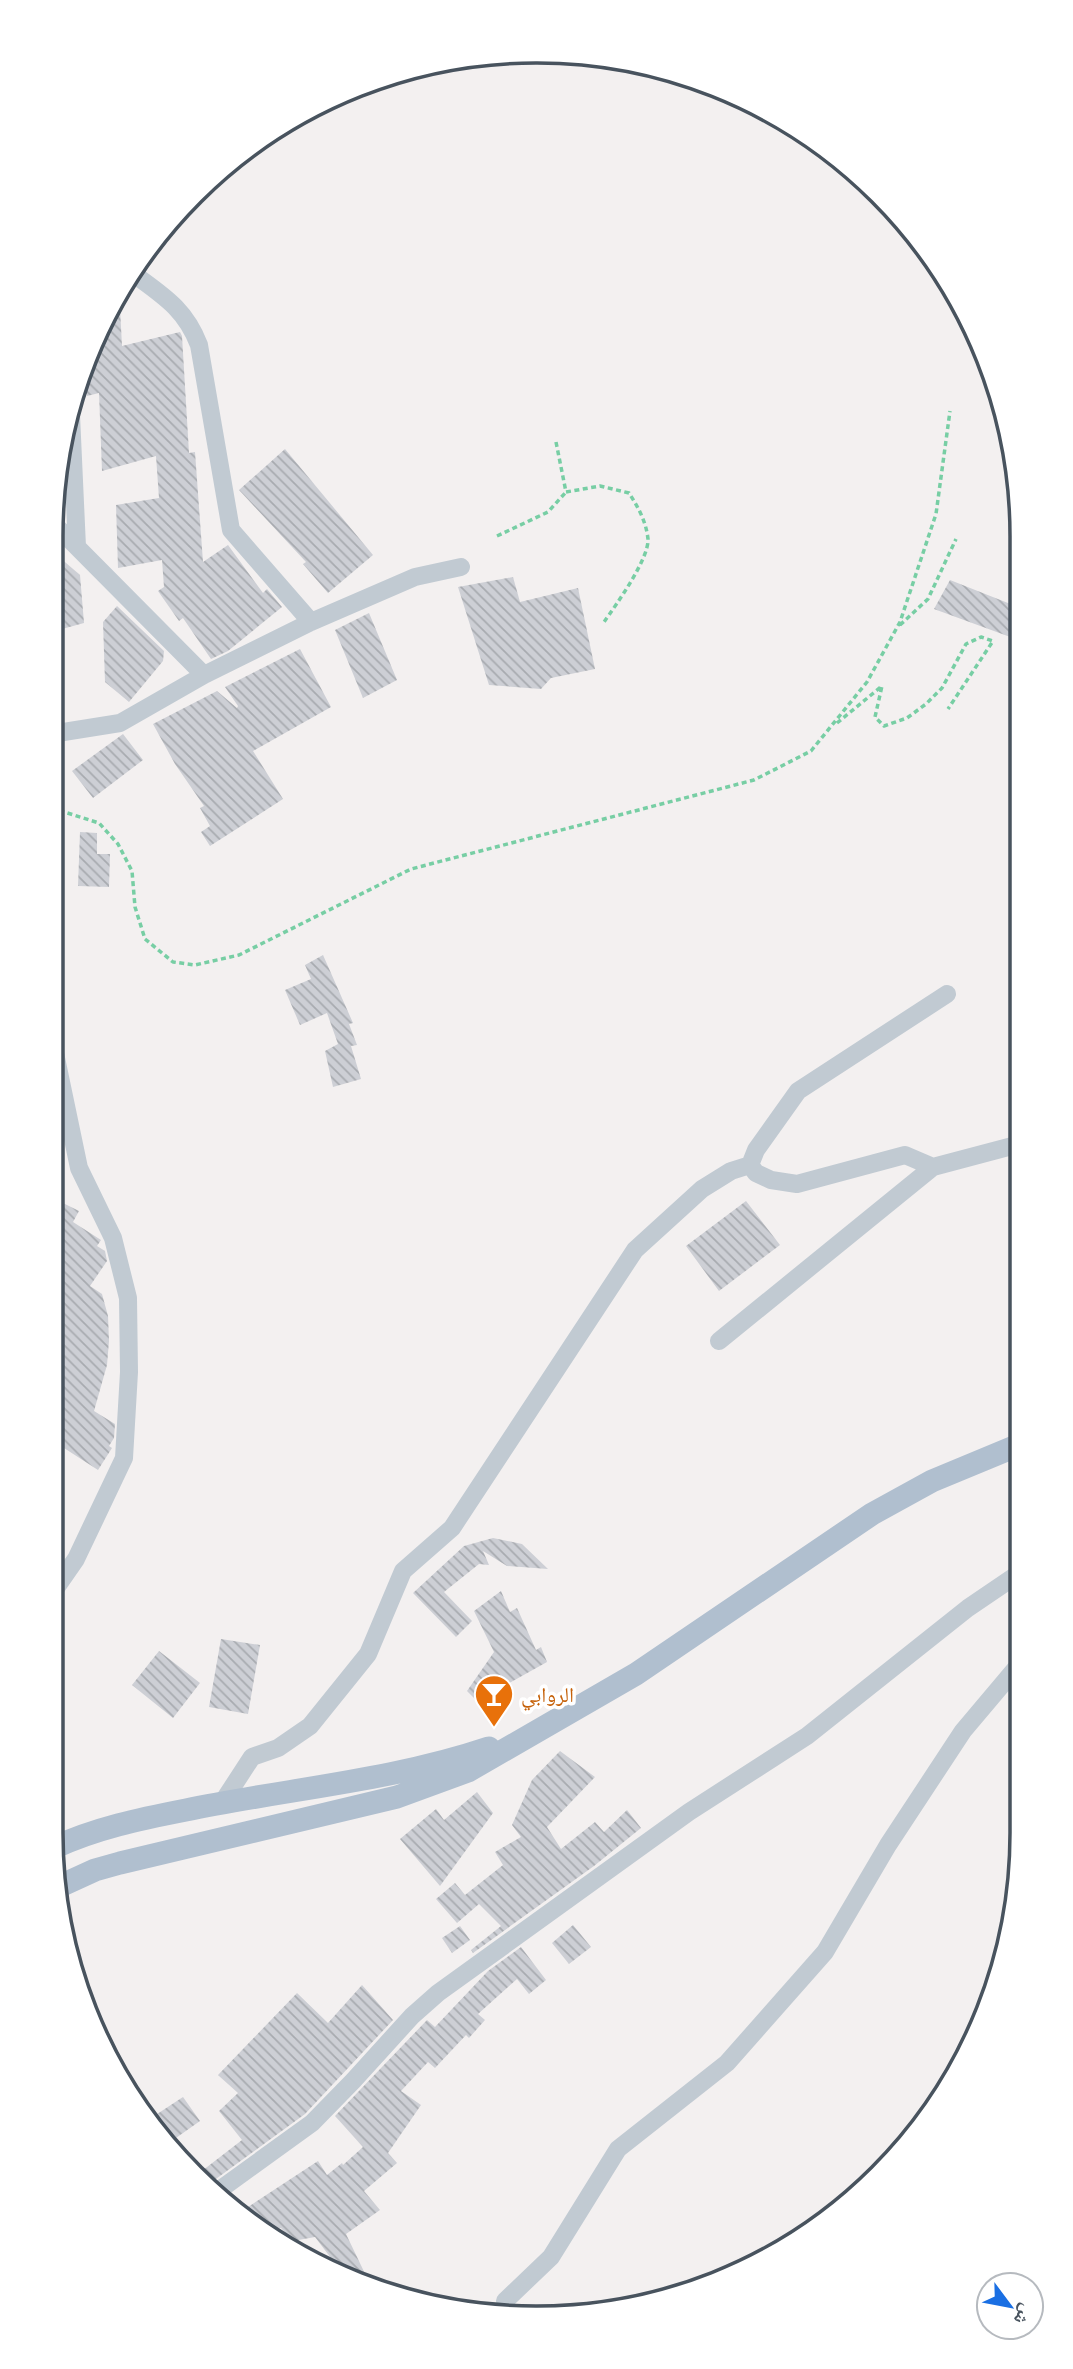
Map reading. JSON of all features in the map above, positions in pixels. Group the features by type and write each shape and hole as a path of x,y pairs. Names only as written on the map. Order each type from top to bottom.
{"main road":[{"path":"66,1883 120,1863 397,1797 468,1771 636,1674 872,1514 932,1481 1010,1449"},
{"path":"63,1843 116,1824 408,1770 478,1752 525,1736"}],"street":[{"path":"140,279 173,304 191,325 199,345 231,530 311,622"},
{"path":"72,443 77,547"},
{"path":"63,533 204,675"},
{"path":"63,732 120,723 204,675 311,622 415,578 461,567"},
{"path":"750,1165 756,1150 798,1090 947,994"},
{"path":"63,1091 79,1168 113,1238 128,1298 129,1372 124,1458 76,1559 63,1578"},
{"path":"719,1341 933,1167 1010,1147"},
{"path":"750,1165 756,1173 771,1180 797,1184 905,1155 933,1167"},
{"path":"222,1803 252,1757 278,1748 310,1726 368,1654 403,1571 452,1528 635,1250 702,1189 731,1171 750,1165"},
{"path":"223,2187 312,2123 412,2016 438,1993 689,1812 807,1736 968,1608 1010,1579"},
{"path":"505,2301 551,2257 618,2149 727,2063 825,1952 888,1845 963,1731 1010,1675"}],"path":[{"path":"63,812 99,823 118,844 132,871 135,907 145,939 173,962 195,965 239,955 411,869 754,780 811,751 867,682 896,629 936,514 950,411"},
{"path":"556,442 566,492"},
{"path":"497,536 548,512 566,492 600,486 629,493 642,514 648,541 639,565 604,622"},
{"path":"896,629 928,598 956,539"},
{"path":"830,728 882,686 875,717 884,726 906,718 942,688 966,644 981,637 993,641 948,709"}],"building":[{"path":"120,311 122,346 180,332 189,453 195,452 203,562 228,545 263,593 267,589 282,607 228,651 211,659 183,618 179,621 158,591 164,587 162,560 118,568 116,505 159,498 156,456 102,471 99,393 87,396 87,387 99,355"},
{"path":"285,449 373,555 328,593 303,564 306,562 239,490"},
{"path":"63,560 80,575 84,623 63,629"},
{"path":"513,577 520,602 578,588 595,669 551,678 541,689 489,685 458,587"},
{"path":"950,580 1010,604 1010,637 934,609"},
{"path":"117,606 164,651 163,661 129,702 105,682 103,622"},
{"path":"369,613 397,680 363,698 335,630"},
{"path":"300,649 331,707 253,751 283,799 210,846 201,832 210,826 200,808 204,806 175,764 153,724 217,691 237,708 225,687"},
{"path":"123,734 143,760 93,798 72,771"},
{"path":"80,832 97,833 97,854 110,854 109,887 78,886"},
{"path":"323,955 353,1023 349,1024 357,1045 351,1046 361,1079 333,1087 325,1051 338,1044 327,1013 300,1025 285,990 311,979 305,965"},
{"path":"746,1201 780,1245 719,1291 686,1246"},
{"path":"63,1203 79,1211 73,1222 101,1240 97,1246 105,1251 107,1261 90,1286 102,1294 108,1316 109,1341 107,1365 94,1411 115,1424 114,1438 109,1446 112,1448 98,1470 64,1448 63,1450"},
{"path":"493,1538 522,1544 548,1569 507,1566 483,1551 489,1565 479,1564 444,1592 472,1621 456,1637 413,1593 464,1546"},
{"path":"501,1591 510,1612 517,1608 536,1650 541,1647 547,1662 477,1701 467,1691 494,1652 474,1611"},
{"path":"221,1639 260,1645 248,1714 209,1707"},
{"path":"159,1651 200,1683 173,1718 132,1685"},
{"path":"560,1751 595,1777 547,1827 561,1849 595,1822 604,1832 627,1810 641,1828 594,1866 473,1953 471,1950 501,1926 479,1904 457,1923 436,1899 455,1883 465,1895 503,1865 495,1852 521,1837 512,1825 532,1780"},
{"path":"477,1792 493,1813 440,1886 400,1839 436,1809 444,1820"},
{"path":"573,1925 591,1947 569,1964 552,1943"},
{"path":"460,1926 470,1940 452,1953 442,1938"},
{"path":"521,1947 546,1980 529,1994 517,1979 478,2014 485,2020 469,2038 466,2035 435,2068 428,2062 401,2091 421,2105 388,2153 397,2163 364,2191 380,2210 346,2234 365,2274 332,2259 315,2237 296,2240 247,2207 318,2161 327,2175 363,2147 335,2116 427,2020 435,2027 488,1971"},
{"path":"362,1985 393,2020 305,2114 215,2180 204,2169 242,2140 219,2111 238,2093 218,2075 297,1993 328,2023"},
{"path":"183,2097 200,2121 175,2138 156,2115"}],"place":[{"name":"الروابي","path":"494,1728"}]}
